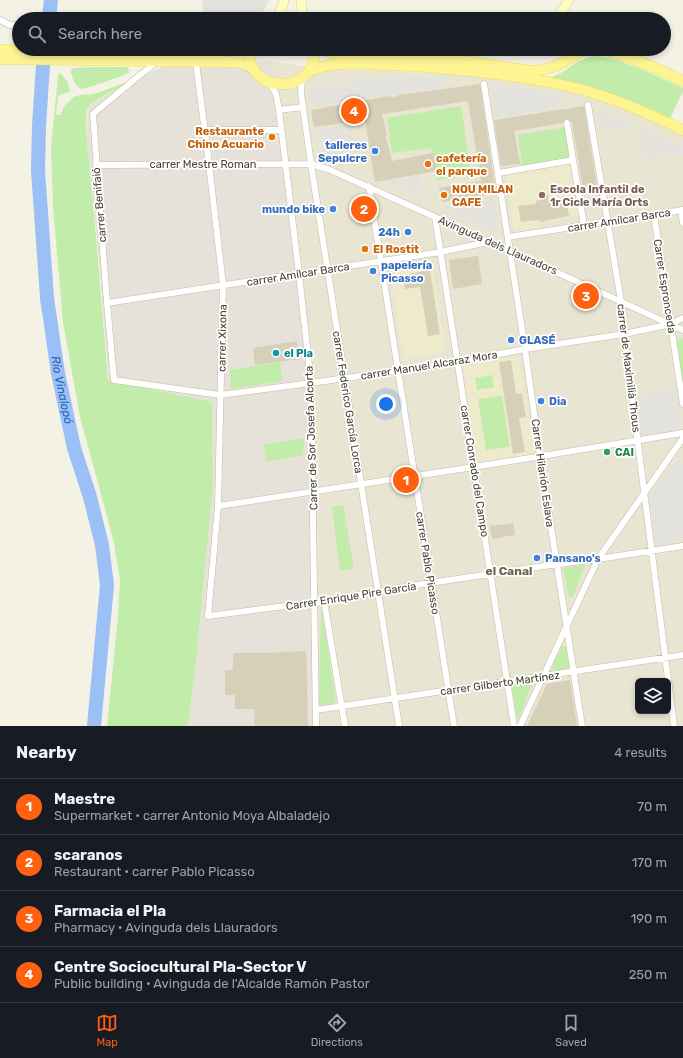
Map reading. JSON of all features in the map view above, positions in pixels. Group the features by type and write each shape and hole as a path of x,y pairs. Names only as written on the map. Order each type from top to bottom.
{"main road":[{"path":"279,12 284,0"},
{"path":"300,0 302,12"},
{"path":"561,12 569,0"},
{"path":"0,50 12,54"},
{"path":"0,59 12,54"},
{"path":"88,56 158,61 240,62 248,65 263,79 277,85 293,83 316,68 340,64 419,66 479,72 544,81 601,95 683,130"},
{"path":"249,56 250,63 254,70"},
{"path":"305,75 312,64 314,56"},
{"path":"398,56 471,62 532,71 555,66 572,56"},
{"path":"626,56 683,81"}],"street":[{"path":"0,20 12,25"},
{"name":"carrer Benifaió","path":"114,380 93,114 158,61"},
{"name":"carrer Xixona","path":"196,62 223,285 218,506 208,616"},
{"name":"carrer Federico García Lorca","path":"305,75 301,85 311,164 399,726"},
{"name":"Carrer de Sor Josefa Alcorta","path":"269,82 276,94 279,110 300,274 311,383 316,726"},
{"name":"Carrer Hilarión Eslava","path":"484,84 582,726"},
{"name":"carrer de Maximilià Thous","path":"588,105 621,301 674,726"},
{"path":"279,110 303,107"},
{"path":"567,122 584,226"},
{"path":"205,130 281,130"},
{"path":"498,173 573,160"},
{"name":"carrer Mestre Roman","path":"96,164 311,164"},
{"name":"Avinguda dels Llauradors","path":"311,164 328,169 369,186 488,242 510,250 683,330"},
{"name":"carrer Pablo Picasso","path":"369,186 454,726"},
{"path":"682,210 683,223"},
{"name":"carrer Amílcar Barca","path":"508,237 682,210"},
{"name":"Carrer Espronceda","path":"654,215 683,404"},
{"name":"carrer Conrado del Campo","path":"435,216 514,726"},
{"name":"carrer Amílcar Barca","path":"107,303 380,262 441,252 488,242"},
{"name":"carrer Manuel Alcaraz Mora","path":"114,380 220,395 458,362 525,349 624,334 671,324 683,318"},
{"path":"218,506 683,433"},
{"path":"520,726 598,559 683,438"},
{"name":"Carrer Enrique Pire García","path":"208,616 324,601 432,583 683,546"},
{"path":"324,601 345,726"},
{"name":"carrer Gilberto Martínez","path":"316,710 683,656"}],"shaded area":[{"path":"202,0 269,0 262,12 203,12"},
{"path":"270,61 317,68 478,75 536,83 600,98 683,134 683,726 313,726 312,591 285,162"},
{"path":"270,61 285,162 310,372 313,726 188,726 213,486 212,402 109,386 87,140 87,116 89,107 94,102 142,76 163,67"},
{"path":"392,77 442,78 443,87 312,106 309,88"},
{"path":"491,83 562,96 563,107 496,118"},
{"path":"596,110 633,125 600,130"},
{"path":"352,124 351,165 329,154 316,129"},
{"path":"638,126 683,148 683,154 644,159"},
{"name":"Escola Infantil de 1r Cicle María Orts","path":"570,164 579,215 568,217 569,219 541,222 542,227 514,231 506,175"},
{"path":"419,175 422,198 387,181"},
{"path":"492,196 498,230 488,230 442,206"},
{"path":"432,262 446,353 403,359 390,269"},
{"path":"518,357 535,454 478,462 463,367"},
{"path":"676,389 681,430 641,436 637,396"},
{"path":"681,454 683,468 683,539 655,544 650,497"}],"green space":[{"path":"599,56 632,65 683,88 683,92 670,118 628,100 586,85 550,78 563,72 577,62 589,57"},
{"path":"128,67 129,73 81,89 74,81 71,71 73,68"},
{"path":"60,73 67,81 70,91 58,96 56,115 60,115 65,105 74,97 97,93 127,82 128,83 89,106 86,117 108,381 212,402 213,486 188,726 107,726 118,617 120,579 114,543 80,417 63,322 53,207 51,147 58,76"},
{"path":"461,106 471,175 437,180 431,148 392,153 387,118"},
{"path":"566,127 570,158 522,165 518,135"},
{"path":"680,338 683,339 683,390 677,347 677,343"},
{"path":"280,362 282,381 231,389 230,370"},
{"path":"492,375 494,387 477,390 475,378"},
{"path":"502,396 510,447 486,450 478,399"},
{"path":"304,438 303,455 267,462 263,445"},
{"path":"343,505 354,569 340,571 332,507"},
{"path":"585,565 573,597 569,597 563,568"},
{"path":"321,605 336,703 319,705"},
{"path":"562,646 567,647 570,668 554,671 552,667"},
{"path":"533,682 519,718 517,719 512,685"}],"building":[{"path":"480,84 496,193 442,202 439,188 481,181 468,101 382,114 387,135 385,139 387,141 392,161 433,153 437,171 375,182 365,120 314,127 311,110 389,96 394,98 398,95"},
{"path":"584,106 598,193 584,195 572,122 568,119 564,119 563,123 514,131 520,164 501,166 494,120"},
{"path":"548,194 550,203 566,200 569,216 540,222 539,220 521,222 518,206 536,204 536,201 543,199 542,195"},
{"path":"478,256 482,284 453,289 449,260"},
{"path":"430,270 440,334 428,336 420,287 405,289 403,275"},
{"name":"el Pla","path":"297,341 300,359 255,365 253,348"},
{"path":"511,360 516,394 522,393 526,417 519,418 525,452 513,454 499,362"},
{"path":"513,523 515,535 492,539 490,526"},
{"path":"306,651 308,726 255,726 254,709 235,709 235,695 225,695 225,670 233,670 233,653"},
{"path":"570,680 577,726 527,726 547,684"}],"waterway":[{"name":"Río Vinalopó","path":"50,12 51,0"},
{"name":"Río Vinalopó","path":"45,56 39,126 38,170 47,298 58,373 74,448 90,497 102,545 107,585 94,726"}],"place":[{"name":"Centre Sociocultural Pla-Sector V","path":"354,111"},
{"name":"Restaurante Chino Acuario","path":"272,137"},
{"name":"talleres Sepulcre","path":"375,151"},
{"name":"cafetería el parque","path":"428,164"},
{"name":"NOU MILAN CAFE","path":"444,195"},
{"name":"Escola Infantil de 1r Cicle María Orts","path":"542,195"},
{"name":"mundo bike","path":"333,209"},
{"name":"scaranos","path":"364,209"},
{"name":"24h","path":"408,232"},
{"name":"El Rostit","path":"365,249"},
{"name":"papelería Picasso","path":"373,271"},
{"name":"Farmacia el Pla","path":"586,296"},
{"name":"GLASÉ","path":"511,340"},
{"name":"el Pla","path":"276,353"},
{"name":"Dia","path":"541,401"},
{"name":"CAI","path":"607,452"},
{"name":"Maestre","path":"406,480"},
{"name":"Pansano's","path":"537,558"}],"district":[{"name":"el Canal","path":"509,571"}]}
